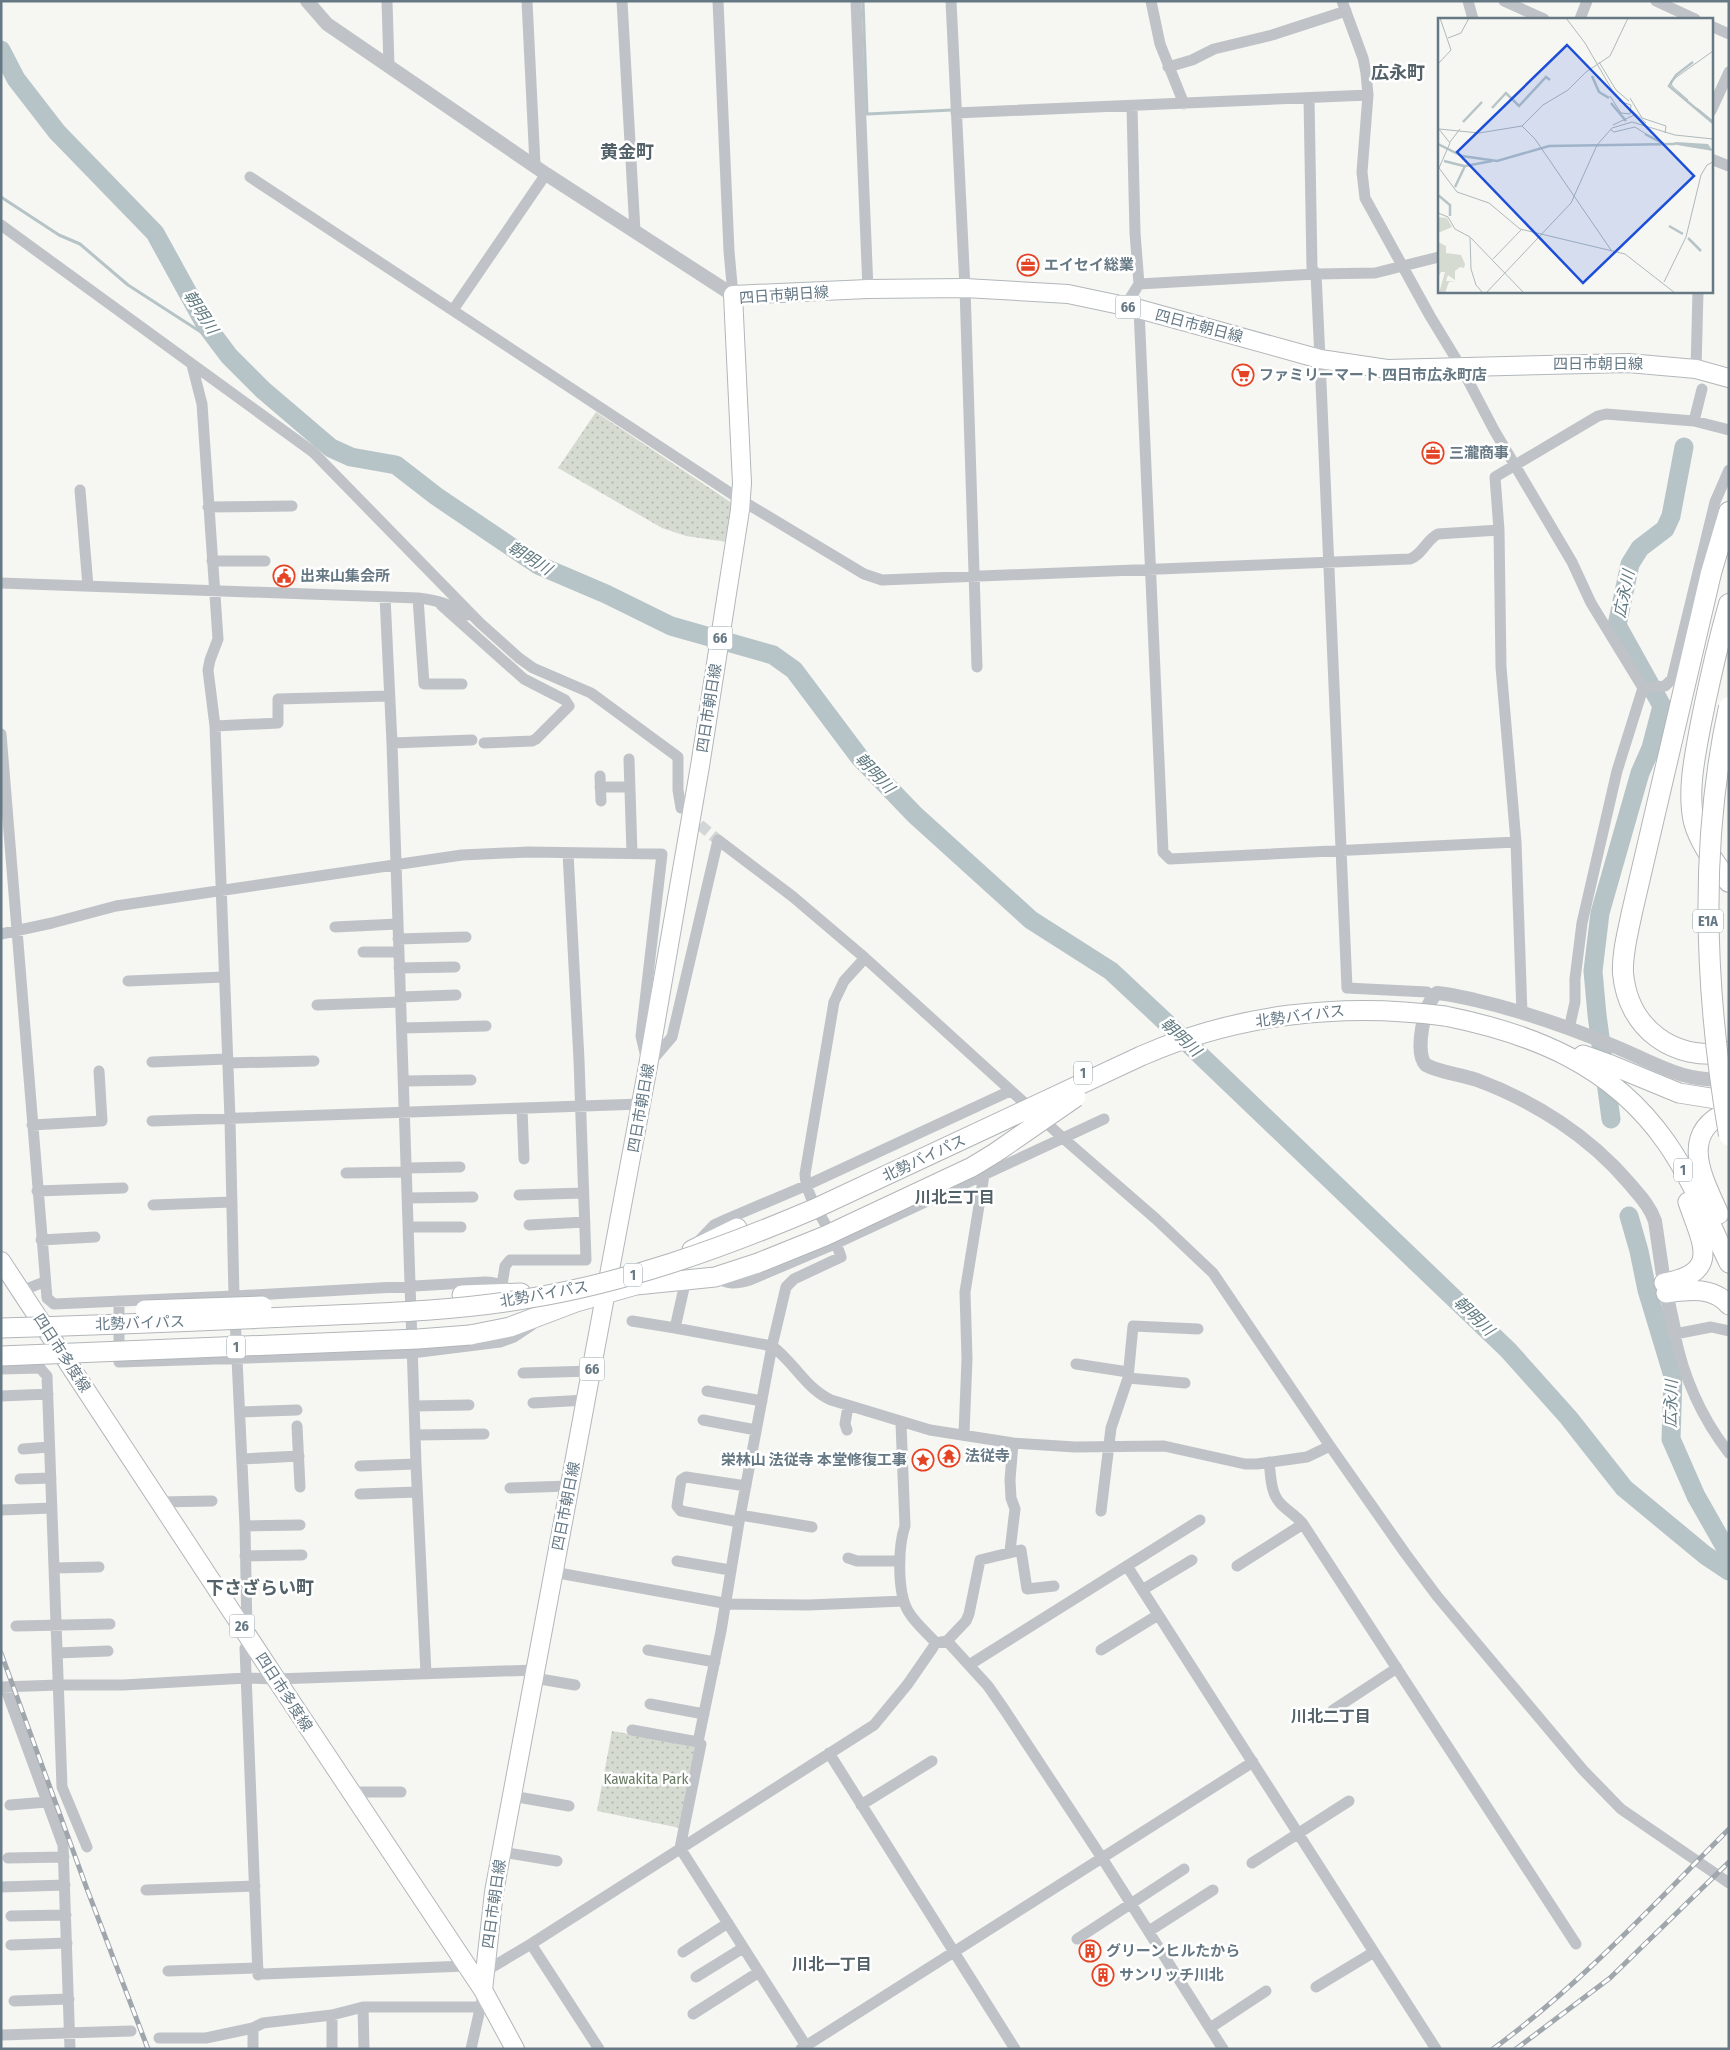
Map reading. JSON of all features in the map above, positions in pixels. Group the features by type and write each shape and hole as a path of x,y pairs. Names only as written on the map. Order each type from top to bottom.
{"highway":[{"path":"1729,512 1711,573 1632,912 1625,944 1623,971 1625,986 1633,1011 1649,1032 1663,1042 1690,1053 1729,1052"},
{"path":"1729,554 1657,846 1635,946 1633,966 1634,982 1645,1009 1664,1029 1689,1041 1703,1043 1729,1038"},
{"path":"1729,604 1717,649 1697,744 1692,797 1694,822 1705,846 1729,882"},
{"name":"E1A","path":"1729,707 1711,834 1708,915 1711,1008 1716,1058 1729,1135"},
{"name":"北勢バイパス","path":"1,1328 408,1312 525,1299 610,1281 698,1255 762,1231 822,1205 1163,1046 1218,1028 1272,1018 1335,1010 1392,1010 1445,1016 1494,1027 1594,1065"},
{"name":"1","path":"1,1356 418,1339 470,1334 510,1327 550,1312 608,1285 692,1250 737,1228 808,1198 1111,1061 1161,1043 1218,1028"},
{"name":"1","path":"1,1316 396,1300 462,1295 504,1289 553,1291 715,1277 758,1264 825,1236 972,1167 1086,1090 1163,1046"},
{"path":"1594,1065 1622,1094 1648,1126 1672,1162 1683,1186 1703,1249 1702,1263 1694,1273 1665,1288"},
{"name":"1","path":"1594,1065 1622,1069 1679,1093 1729,1101"},
{"name":"1","path":"1622,1094 1652,1123 1679,1162 1729,1263"},
{"path":"1729,1111 1711,1122 1705,1129 1697,1154 1701,1174 1729,1239"},
{"path":"1665,1288 1700,1290 1718,1296 1729,1305"}],"main road":[{"name":"四日市朝日線","path":"482,1998 494,1892 648,1066 700,766 740,505 742,483 733,295 868,289 965,288 1068,294 1134,308 1320,359 1387,369 1628,363 1696,368 1729,378"},
{"name":"四日市多度線","path":"1,1261 160,1502 246,1641 276,1679 466,1966 482,1998 515,2049"}],"street":[{"path":"307,1 327,24 540,170 733,295"},
{"path":"387,1 389,66"},
{"path":"453,310 540,170 526,1"},
{"path":"622,1 635,231"},
{"path":"718,1 729,252 733,295"},
{"path":"856,1 868,289"},
{"path":"951,1 965,288 977,667"},
{"path":"1151,1 1160,44 1182,101"},
{"path":"1468,1 1473,18"},
{"path":"1504,1 1542,18"},
{"path":"1580,18 1587,1"},
{"path":"1656,1 1693,18"},
{"path":"1168,67 1192,60 1214,49 1272,35 1344,6 1363,58 1368,95 1364,124 1362,186 1365,198 1402,268 1461,367 1494,430 1572,562 1591,603 1644,688 1618,770 1582,922 1574,1002 1569,1029"},
{"path":"1712,26 1729,34"},
{"path":"1712,109 1729,72"},
{"path":"955,110 1132,106 1182,101 1368,95"},
{"path":"1311,98 1312,268 1316,274 1347,988 1427,992 1433,996"},
{"path":"1132,106 1135,233 1139,284 1129,300 1134,308 1151,568 1163,852 1170,859 1516,842"},
{"path":"1712,159 1729,166"},
{"path":"250,177 453,310 740,505 864,574 882,580 1410,558 1414,557 1429,539 1438,534 1499,530"},
{"path":"1,225 324,462 480,622 533,668 591,693 678,757 678,790 681,808"},
{"path":"1139,284 1316,274 1375,273 1402,268 1438,257"},
{"path":"1696,368 1698,292"},
{"path":"192,365 202,404 218,639 208,670 215,726 230,1119 234,1296 245,1526 246,1678 260,1972"},
{"path":"1694,421 1702,389"},
{"path":"1522,1013 1516,842 1501,667 1499,530 1495,476 1598,416 1606,414 1694,421 1729,430"},
{"path":"1644,688 1665,686 1672,679 1716,502 1729,470"},
{"path":"80,490 88,586"},
{"path":"208,508 292,506"},
{"path":"212,561 265,561"},
{"path":"1,583 434,599 448,604 480,622"},
{"path":"385,597 406,1113 417,1492 426,1674"},
{"path":"418,598 424,684 462,684"},
{"path":"434,599 524,679 565,700 568,706 532,741 484,743"},
{"path":"215,726 278,723 278,700 389,696"},
{"path":"1,734 44,1282 47,1298 54,1304 485,1282 493,1282 504,1289 505,1266 510,1260 586,1260 579,1060 568,853"},
{"path":"392,743 472,740"},
{"path":"629,759 632,853"},
{"path":"601,801 600,782 630,787"},
{"path":"648,1066 672,1037 718,840 792,896 864,958 1213,1272 1330,1446 1438,1596 1583,1770 1621,1809 1729,1883"},
{"path":"1,934 116,906 462,855 528,852 662,854 641,1036 648,1066"},
{"path":"336,927 398,924"},
{"path":"398,939 466,937"},
{"path":"363,952 399,952"},
{"path":"864,958 844,981 834,1002 805,1174 806,1186 837,1243 841,1257 794,1279 786,1287 772,1346 756,1430 715,1662 698,1742 701,1744 680,1848 805,2048 1254,1762"},
{"path":"399,968 456,967"},
{"path":"128,981 224,977"},
{"path":"1729,1079 1704,1080 1680,1075 1616,1046 1569,1029 1522,1013 1445,994 1433,996 1423,1026 1420,1047 1422,1062 1432,1068 1468,1077 1514,1096 1574,1132 1607,1160 1637,1192 1652,1212 1655,1220 1665,1288 1680,1362 1697,1405 1729,1453"},
{"path":"317,1005 456,995"},
{"path":"402,1028 486,1026"},
{"path":"152,1062 314,1061"},
{"path":"32,1124 102,1121 99,1071"},
{"path":"404,1081 471,1080"},
{"path":"692,1250 714,1225 806,1186 1010,1090"},
{"path":"152,1121 641,1104"},
{"path":"522,1109 524,1159"},
{"path":"715,1277 724,1283 734,1284 742,1282 837,1243 1104,1119"},
{"path":"346,1173 460,1167"},
{"path":"964,1434 967,1359 965,1292 984,1175"},
{"path":"37,1191 123,1188"},
{"path":"519,1195 583,1193"},
{"path":"408,1198 473,1197"},
{"path":"153,1205 231,1202"},
{"path":"529,1225 584,1222"},
{"path":"408,1227 461,1227"},
{"path":"41,1240 95,1237"},
{"path":"675,1328 686,1279"},
{"path":"21,1290 30,1289 44,1282"},
{"path":"118,1301 120,1362 412,1353 500,1342 525,1330 550,1312"},
{"path":"639,1320 772,1346 784,1356 802,1378 820,1395 901,1423 930,1430 1013,1443 1075,1447 1164,1446 1234,1462 1256,1464 1307,1457 1330,1446"},
{"path":"1101,1511 1111,1428 1128,1375 1133,1326 1198,1329"},
{"path":"1675,1334 1711,1327 1729,1332"},
{"path":"1,1336 119,1333"},
{"path":"1076,1364 1128,1375 1185,1383"},
{"path":"1,1369 40,1368 47,1376 62,1786 87,1847"},
{"path":"523,1373 592,1371"},
{"path":"707,1392 762,1401"},
{"path":"2,1396 48,1394"},
{"path":"533,1403 586,1400"},
{"path":"414,1406 469,1405"},
{"path":"847,1430 845,1424 848,1406"},
{"path":"240,1412 297,1410"},
{"path":"703,1420 756,1430"},
{"path":"901,1423 905,1526 900,1542 899,1561 904,1601 911,1615 969,1665 1004,1709 1131,1903 1223,2049"},
{"path":"297,1426 300,1487"},
{"path":"415,1435 484,1434"},
{"path":"1010,1552 1015,1509 1011,1498 1010,1480 1013,1443"},
{"path":"23,1449 49,1447"},
{"path":"242,1458 299,1456"},
{"path":"1269,1462 1273,1493 1280,1503 1297,1516 1303,1524 1345,1592 1397,1668 1576,1944"},
{"path":"360,1466 416,1464"},
{"path":"746,1486 686,1477 681,1480 677,1506 681,1510 812,1527"},
{"path":"20,1478 50,1478"},
{"path":"510,1488 570,1486"},
{"path":"360,1494 417,1492"},
{"path":"160,1502 212,1501"},
{"path":"1,1510 52,1508"},
{"path":"969,1665 1200,1520"},
{"path":"1237,1566 1303,1524"},
{"path":"245,1526 300,1525"},
{"path":"484,1972 532,1944 874,1725 942,1642 966,1620 969,1614 980,1560 1021,1550 1027,1588 1054,1586"},
{"path":"245,1556 302,1555"},
{"path":"848,1558 857,1561 899,1561"},
{"path":"1142,1590 1192,1560"},
{"path":"677,1561 730,1570"},
{"path":"1127,1566 1436,2049"},
{"path":"54,1568 98,1567"},
{"path":"553,1572 725,1603 769,1606 904,1601"},
{"path":"1101,1650 1158,1615"},
{"path":"16,1626 110,1624"},
{"path":"648,1650 715,1662"},
{"path":"57,1653 108,1651"},
{"path":"1333,1710 1397,1668"},
{"path":"70,2049 63,1845 3,1687 124,1685 246,1678 276,1679 426,1674 534,1674 575,1685"},
{"path":"650,1704 704,1714"},
{"path":"632,1730 698,1742"},
{"path":"829,1753 1015,2049"},
{"path":"861,1805 932,1761"},
{"path":"350,1792 401,1792"},
{"path":"512,1796 569,1806"},
{"path":"1252,1863 1348,1801"},
{"path":"10,1805 47,1802"},
{"path":"502,1852 557,1861"},
{"path":"8,1858 64,1857"},
{"path":"1077,1939 1184,1869"},
{"path":"1,1887 65,1885"},
{"path":"146,1890 255,1886"},
{"path":"1149,1931 1213,1890"},
{"path":"11,1916 66,1915"},
{"path":"683,1952 728,1923"},
{"path":"11,1945 67,1943"},
{"path":"532,1944 598,2049"},
{"path":"696,1977 743,1948"},
{"path":"1316,1987 1374,1952"},
{"path":"168,1971 260,1972 466,1966"},
{"path":"693,2014 759,1972"},
{"path":"1210,2028 1266,1991"},
{"path":"159,2038 206,2038 263,2024 332,2015 362,2007 482,1998 471,2049"},
{"path":"14,2001 69,1999"},
{"path":"362,2007 364,2049"},
{"path":"332,2015 332,2049"},
{"path":"253,2028 253,2049"},
{"path":"1,2035 131,2031"}],"green space":[{"path":"596,412 735,505 727,542 686,536 662,528 558,468"},
{"name":"Kawakita Park","path":"612,1731 696,1745 680,1828 597,1811"}],"waterway":[{"path":"863,1 867,114 953,110"},
{"name":"朝明川","path":"1,50 16,79 57,132 155,233 205,324 229,356 263,390 331,448 351,457 396,465 436,496 538,565 606,594 671,626 773,655 794,670 860,758 915,815 1031,920 1111,971 1508,1350 1568,1417 1624,1488 1705,1555 1729,1571"},
{"path":"1,197 59,235 80,244 128,285 221,345"},
{"name":"広永川","path":"1611,1119 1593,971 1600,913 1640,773 1651,748 1662,706 1617,625 1630,564 1640,548 1665,529 1671,516 1684,447"},
{"name":"広永川","path":"1629,1216 1647,1290 1673,1376 1671,1439 1696,1496 1729,1554"}],"tunnel":[{"path":"687,814 718,840"}],"railway":[{"path":"1,1653 87,1889 148,2049"},
{"path":"1493,2049 1556,1998 1615,1944 1729,1829"},
{"path":"1516,2049 1610,1978 1729,1862"}],"place":[{"name":"エイセイ総業","path":"1028,265"},
{"name":"ファミリーマート 四日市広永町店","path":"1243,375"},
{"name":"三瀧商事","path":"1433,453"},
{"name":"出来山集会所","path":"284,576"},
{"name":"法従寺","path":"949,1456"},
{"name":"栄林山 法従寺 本堂修復工事","path":"923,1460"},
{"name":"グリーンヒルたから","path":"1090,1951"},
{"name":"サンリッチ川北","path":"1103,1975"}],"district":[{"name":"広永町","path":"1398,73"},
{"name":"黄金町","path":"627,152"},
{"name":"川北三丁目","path":"955,1197"},
{"name":"下さざらい町","path":"260,1588"},
{"name":"川北二丁目","path":"1331,1716"},
{"name":"川北一丁目","path":"832,1964"}]}
